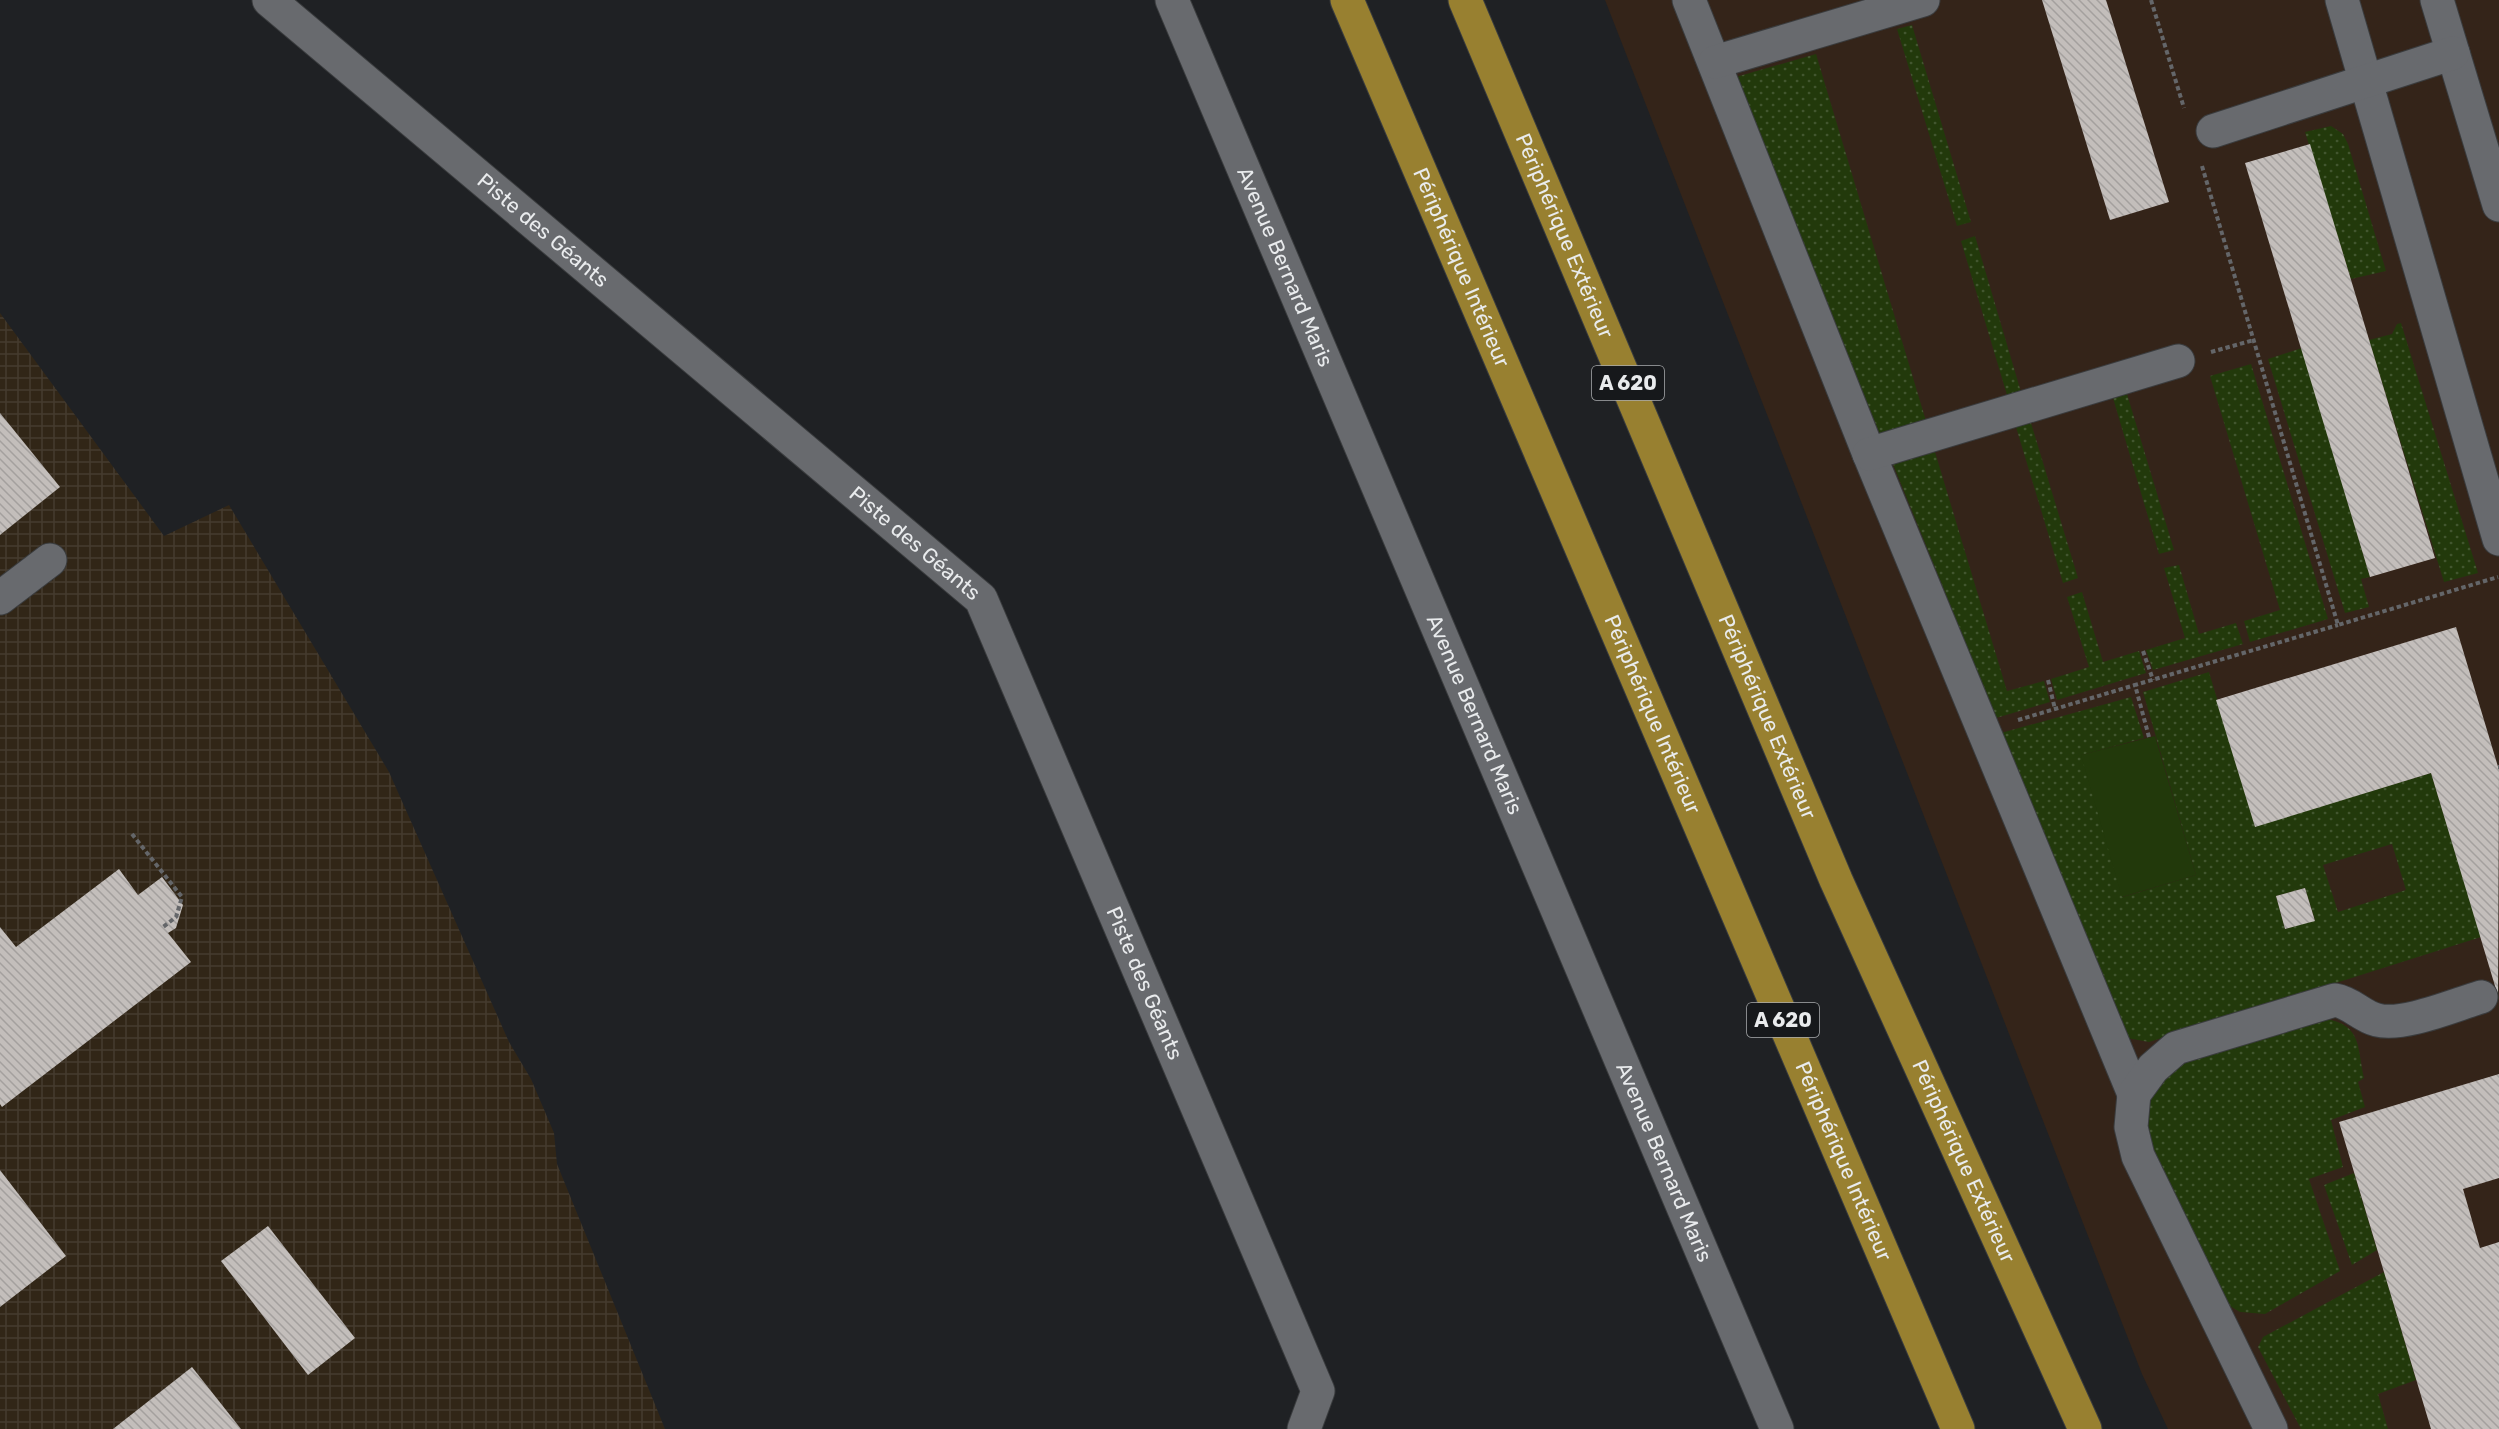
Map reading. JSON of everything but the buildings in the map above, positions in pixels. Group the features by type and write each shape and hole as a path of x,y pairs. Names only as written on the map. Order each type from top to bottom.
{"highway":[{"name":"Périphérique Intérieur","path":"1347,0 1958,1429"},
{"name":"Périphérique Extérieur","path":"1465,0 1836,880 2085,1429"},
{"path":"1476,0 1494,67"}],"street":[{"name":"Piste des Géants","path":"269,0 981,598 1318,1391 1305,1429"},
{"name":"Avenue Bernard Maris","path":"1172,0 1777,1429"},
{"path":"1689,0 1869,454 2134,1094 2131,1127 2138,1156 2271,1429"},
{"path":"1715,62 1923,0"},
{"path":"2342,0 2499,539"},
{"path":"2437,0 2499,205"},
{"path":"2213,130 2453,53"},
{"path":"1869,454 2178,361"},
{"path":"0,598 50,560"},
{"path":"2134,1094 2153,1068 2176,1048 2335,1000 2348,1002 2378,1020 2398,1021 2481,997"}],"path":[{"path":"2151,0 2189,125 2213,130"},
{"path":"2202,164 2337,625"},
{"path":"2178,361 2254,340"},
{"path":"1985,733 2000,725 2499,576"},
{"path":"2143,651 2153,680"},
{"path":"2048,680 2055,709"},
{"path":"2135,685 2149,737"},
{"path":"132,834 182,897 176,917 164,927"}],"shaded area":[{"path":"1605,0 2499,0 2499,1429 2168,1429 2142,1374"},
{"path":"0,313 164,536 229,505 389,772 509,1042 531,1079 554,1133 557,1164 665,1429 0,1429"}],"green space":[{"path":"1912,25 1971,222 1957,226 1897,29"},
{"path":"1816,54 1926,421 1880,435 1736,77"},
{"path":"2331,126 2343,134 2348,144 2386,271 2351,279 2305,132"},
{"path":"1975,236 2021,392 2007,395 1961,241"},
{"path":"2401,323 2478,573 2444,582 2369,340 2392,334 2397,324"},
{"path":"2302,348 2370,577 2361,579 2369,607 2345,613 2268,359"},
{"path":"2251,364 2328,619 2250,642 2244,621 2280,610 2210,376"},
{"path":"2127,394 2174,550 2159,554 2113,398"},
{"path":"2031,423 2078,578 2063,583 2016,427"},
{"path":"1935,452 2007,691 2044,681 2050,702 1996,718 1893,464"},
{"path":"2179,565 2199,634 2236,623 2243,644 2153,670 2146,650 2185,638 2164,568"},
{"path":"2082,592 2103,662 2139,651 2146,673 2057,700 2051,679 2089,667 2067,597"},
{"path":"2209,672 2255,826 2431,773 2481,937 2149,1042 2127,1038 2001,733 2131,697 2144,738 2082,755 2123,897 2196,875 2143,692","holes":["2392,844 2406,890 2338,912 2323,865","2305,888 2315,920 2285,929 2276,896"]},
{"path":"2155,736 2196,875 2122,897 2081,755"},
{"path":"2326,1019 2346,1026 2352,1032 2356,1039 2364,1078 2358,1082 2365,1107 2331,1120 2343,1167 2309,1179 2340,1271 2265,1314 2240,1312 2228,1305 2148,1144 2147,1108 2152,1091 2189,1055"},
{"path":"2354,1173 2377,1250 2352,1265 2324,1185"},
{"path":"2384,1272 2416,1380 2378,1394 2388,1429 2301,1429 2258,1347 2263,1337"}]}
